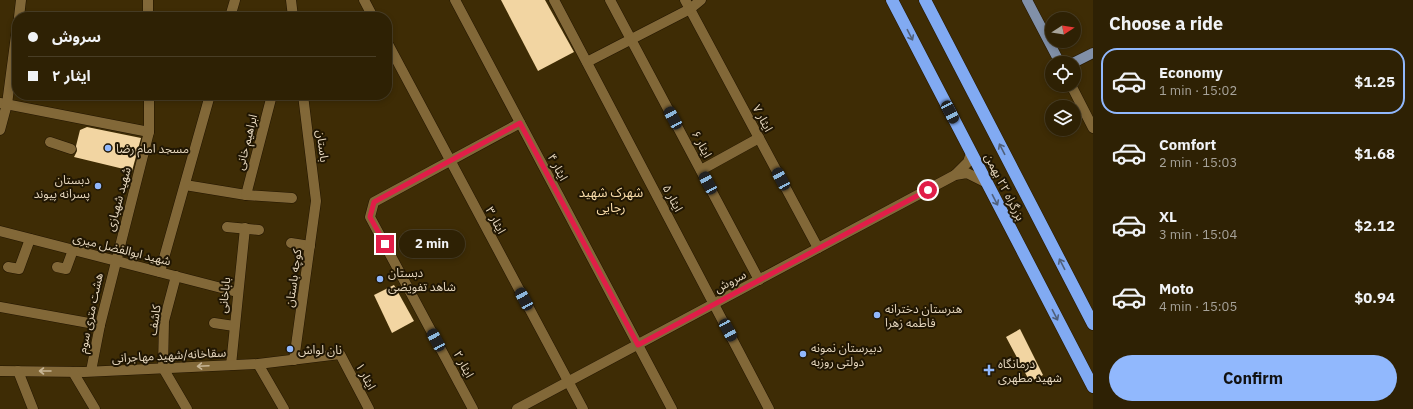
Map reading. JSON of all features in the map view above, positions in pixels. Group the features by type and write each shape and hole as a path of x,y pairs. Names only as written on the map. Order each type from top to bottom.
{"highway":[{"name":"بزرگراه ۲۲ بهمن","path":"892,0 1093,387"},
{"name":"بزرگراه ۲۲ بهمن","path":"925,0 1093,324"}],"main road":[{"path":"1027,0 1056,56"},
{"path":"1081,59 1093,53"}],"street":[{"path":"19,12 21,0"},
{"path":"148,0 148,12"},
{"path":"231,12 235,0"},
{"path":"291,0 292,12"},
{"path":"364,0 370,12"},
{"name":"ایثار ۴","path":"455,0 672,409"},
{"name":"ایثار ۵","path":"554,0 769,409"},
{"name":"ایثار ۶","path":"610,0 759,280"},
{"path":"587,62 632,40 687,5 701,0"},
{"name":"ایثار ۷","path":"687,5 818,248"},
{"name":"ایثار ۳","path":"392,51 583,409"},
{"path":"0,130 3,103 12,55"},
{"path":"1075,92 1091,121"},
{"name":"شهید شهبازی","path":"115,261 149,132 149,100"},
{"path":"160,272 209,100"},
{"name":"ابراهیم خانی","path":"246,195 271,100"},
{"name":"باستان","path":"304,100 316,201"},
{"path":"3,103 149,132"},
{"path":"450,160 520,123"},
{"path":"700,170 759,138"},
{"path":"50,142 71,148"},
{"path":"956,175 968,162 971,153"},
{"name":"ایثار ۲","path":"450,160 374,202 370,217 473,409"},
{"path":"956,175 967,173 987,183"},
{"name":"سروش","path":"518,409 956,175"},
{"path":"185,185 246,195 292,198"},
{"name":"کوچه باستان","path":"294,360 316,201"},
{"path":"227,227 259,230"},
{"name":"باباخانی","path":"231,365 237,292 245,228"},
{"name":"شهید ابوالفضل میری","path":"0,231 237,292"},
{"path":"8,267 19,269 30,239"},
{"path":"291,243 310,246"},
{"path":"57,267 66,269 73,250"},
{"name":"هشت متری سوم","path":"92,371 100,326 115,261"},
{"name":"کاشف","path":"163,368 164,321 176,276"},
{"path":"0,307 100,326"},
{"path":"214,323 234,326"},
{"name":"سقاخانه/شهید مهاجرانی","path":"0,371 73,372 258,364 340,354"},
{"name":"ایثار ۱","path":"340,354 369,409"},
{"path":"258,364 284,409"},
{"path":"163,368 187,409"},
{"path":"18,371 33,409"},
{"path":"73,372 95,409"}],"building":[{"path":"501,0 545,0 574,52 538,71"},
{"name":"مسجد امام رضا","path":"87,127 141,138 132,171 74,157 77,151 76,146 80,130"},
{"path":"394,285 414,321 392,333 374,295"},
{"path":"1020,329 1043,375 1030,382 1006,337"}],"place":[{"name":"مسجد امام رضا","path":"108,148"},
{"name":"دبستان پسرانه پیوند","path":"98,186"},
{"name":"دبستان شاهد تفویضی","path":"380,279"},
{"name":"هنرستان دخترانه فاطمه زهرا","path":"877,315"},
{"name":"نان لواش","path":"290,349"},
{"name":"دبیرستان نمونه دولتی روزبه","path":"803,354"},
{"name":"درمانگاه شهید مطهری","path":"989,370"}],"district":[{"name":"شهرک شهید رجایی","path":"611,200"}],"route":[{"path":"385,244 370,217 374,202 520,123 638,345 928,190"}]}
